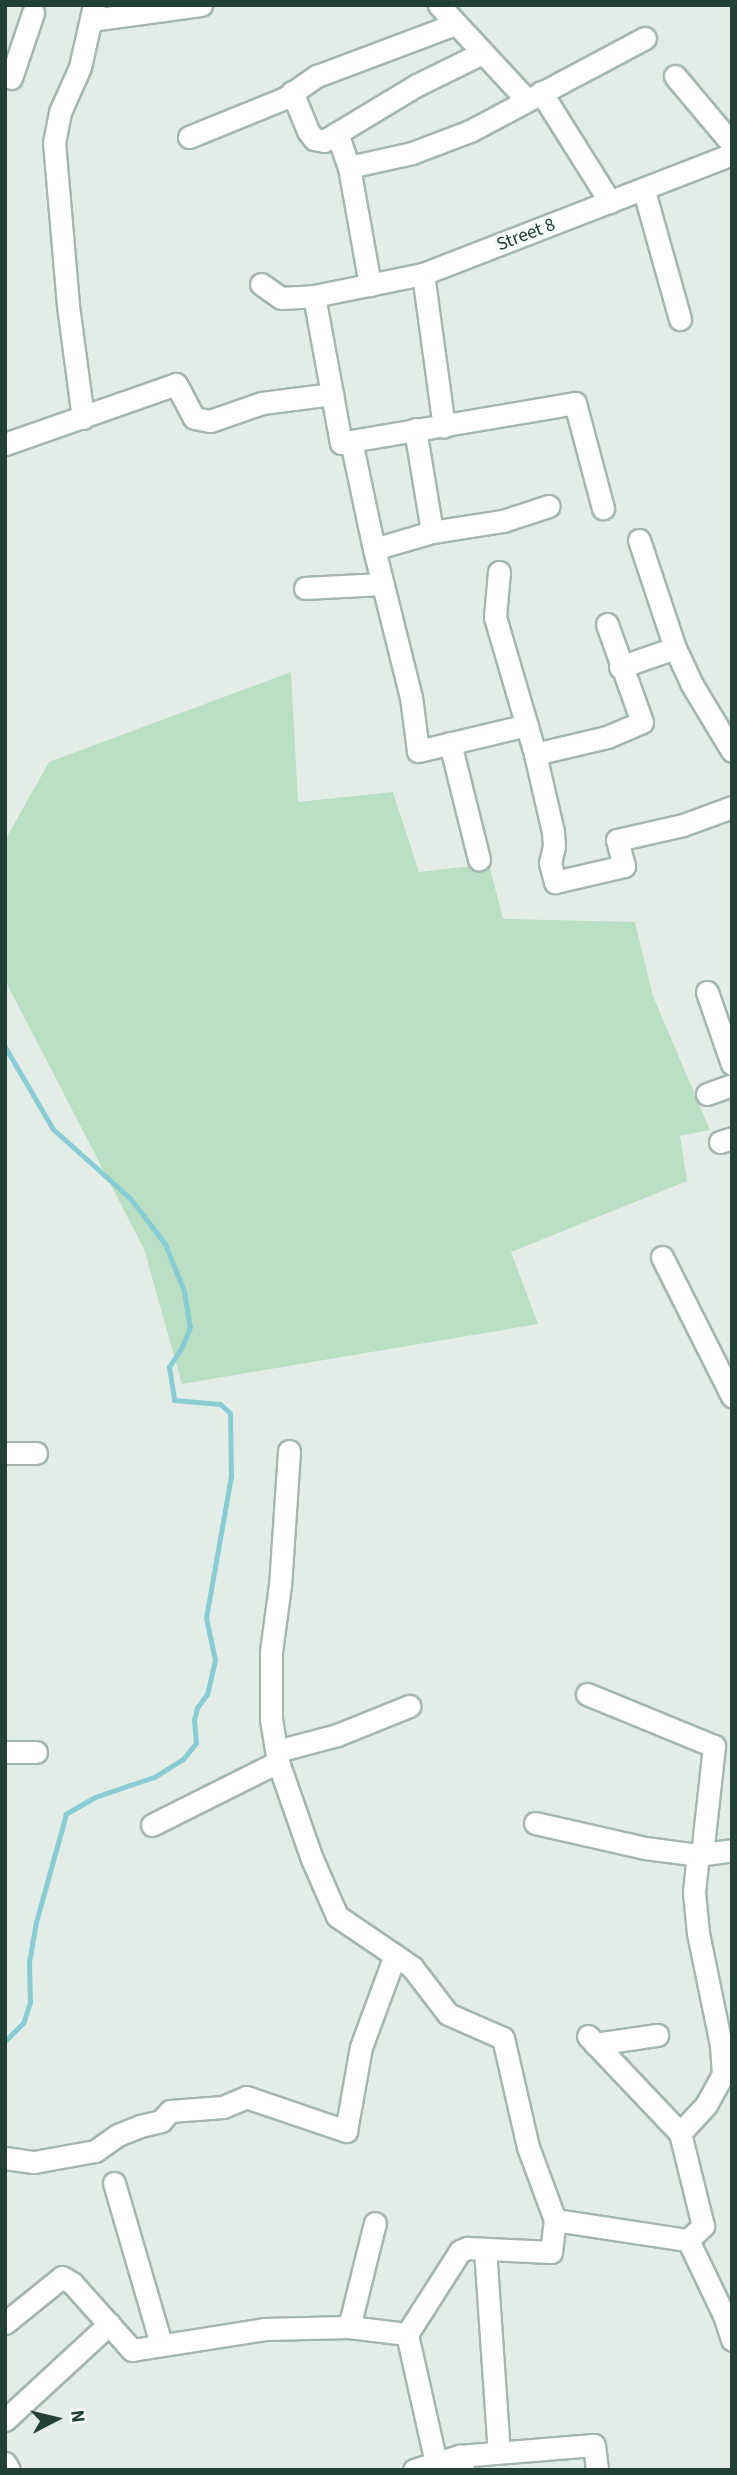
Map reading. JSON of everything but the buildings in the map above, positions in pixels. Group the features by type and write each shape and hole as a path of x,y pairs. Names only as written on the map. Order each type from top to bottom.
{"street":[{"path":"11,78 36,9 13,5"},
{"path":"83,418 68,305 54,143 60,112 80,66 93,13 201,5"},
{"path":"439,5 482,53 534,96 610,202"},
{"path":"189,137 285,99 317,76 455,24"},
{"path":"349,167 412,153 445,141 645,38"},
{"path":"292,92 314,139 324,141 417,85 482,53"},
{"path":"675,76 731,152"},
{"path":"337,133 349,167 370,285"},
{"name":"Street 8","path":"261,284 281,298 314,296 423,274 644,191 731,152"},
{"path":"644,191 680,319"},
{"path":"423,274 444,427"},
{"path":"314,296 341,443 575,403 603,508"},
{"path":"5,444 176,384 194,418 210,421 262,403 332,394"},
{"path":"415,429 432,532"},
{"path":"351,441 381,584 411,697 418,751 527,725"},
{"path":"374,549 432,532 503,521 549,506"},
{"path":"639,540 675,648 691,683 732,751"},
{"path":"499,572 495,617 535,754 553,832 555,846 550,863 555,882 624,866 617,841 718,814 732,807"},
{"path":"304,588 381,584"},
{"path":"535,754 607,737 642,722 620,667 607,624"},
{"path":"620,667 675,648"},
{"path":"450,743 479,859"},
{"path":"707,992 732,1064"},
{"path":"707,1094 732,1085"},
{"path":"662,1257 732,1396"},
{"path":"289,1451 280,1585 271,1652 271,1719 277,1756 312,1859 337,1916 412,1967 447,2014 503,2038 528,2147 555,2220 551,2252 485,2249 460,2251 407,2334 436,2463"},
{"path":"5,1453 36,1453"},
{"path":"587,1693 714,1746 694,1892 698,1933 726,2044 723,2074 706,2105 680,2133"},
{"path":"152,1825 277,1756 409,1706"},
{"path":"5,1752 36,1752"},
{"path":"535,1823 645,1848 700,1855 732,1850"},
{"path":"5,2158 34,2162 95,2151 129,2130 161,2121 170,2111 223,2107 246,2097 346,2131 361,2047 395,1955"},
{"path":"657,2035 592,2040 680,2133 703,2226 688,2240"},
{"path":"114,2183 161,2344"},
{"path":"555,2220 688,2240"},
{"path":"349,2328 375,2222"},
{"path":"688,2240 724,2315 732,2340"},
{"path":"485,2249 499,2452"},
{"path":"5,2323 62,2277 132,2350 264,2329 349,2328 407,2334"},
{"path":"10,2408 109,2324"},
{"path":"414,2470 436,2463 461,2463 499,2452 594,2445 597,2470"},
{"path":"5,2463 9,2470"}],"green space":[{"path":"291,672 298,802 393,792 419,872 489,864 503,919 635,922 653,996 710,1130 680,1136 687,1181 511,1252 538,1324 182,1384 144,1249 5,980 5,840 49,762"}],"waterway":[{"path":"5,1047 53,1129 130,1198 165,1244 184,1291 190,1327 182,1347 169,1367 174,1400 220,1404 230,1413 231,1476 206,1618 215,1660 207,1694 197,1708 194,1720 196,1743 183,1759 154,1777 95,1797 66,1814 36,1922 29,1962 30,2002 23,2023 5,2041"}]}
